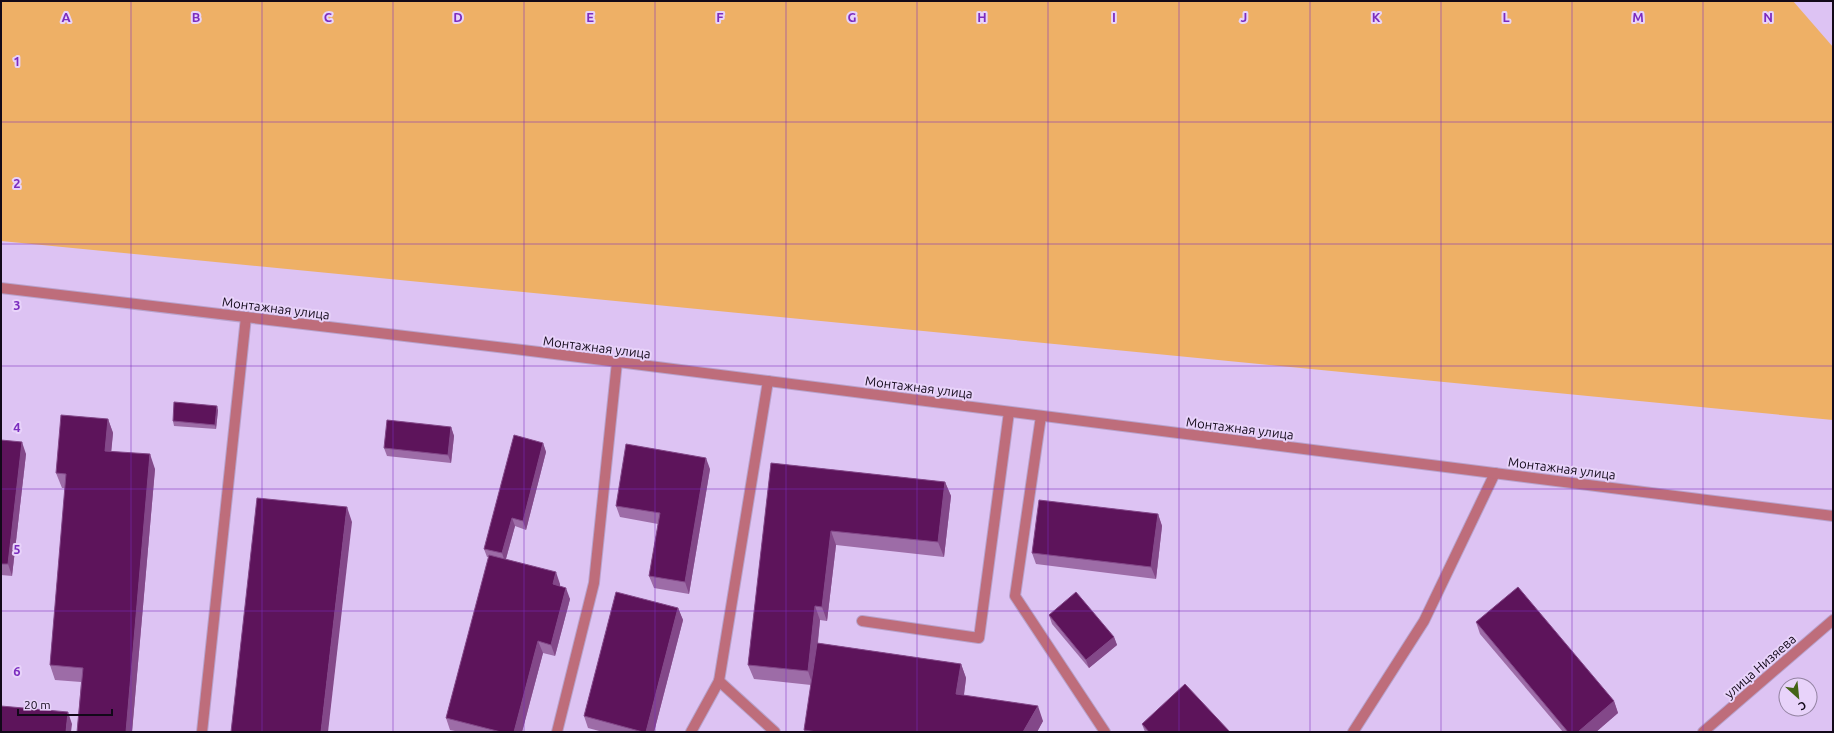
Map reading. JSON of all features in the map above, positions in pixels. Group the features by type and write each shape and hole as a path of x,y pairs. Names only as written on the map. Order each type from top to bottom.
{"street":[{"name":"Монтажная улица","path":"1,288 617,362 1833,516"},
{"path":"202,732 246,317"},
{"path":"557,732 594,583 617,362"},
{"path":"691,732 719,681 768,381"},
{"path":"862,621 979,638 1009,412"},
{"path":"1041,416 1015,596 1105,732"},
{"path":"1353,732 1424,621 1495,473"},
{"name":"улица Низяева","path":"1703,732 1833,620"},
{"path":"719,681 775,732"}],"shaded area":[{"path":"1,1 1793,1 1833,47 1833,420 1,241"}],"building":[{"path":"174,402 217,406 215,425 173,421"},
{"path":"61,415 108,419 105,451 150,454 126,732 77,732 83,668 50,665 66,474 56,473"},
{"path":"387,420 451,427 448,455 384,448"},
{"path":"514,435 543,443 523,521 512,518 502,553 484,549"},
{"path":"1,440 22,442 8,564 1,564"},
{"path":"626,444 706,458 685,582 649,576 660,513 616,506"},
{"path":"771,463 945,482 938,542 831,531 822,607 815,606 808,671 748,665"},
{"path":"257,498 347,507 321,732 231,732"},
{"path":"1039,500 1158,514 1151,567 1032,553"},
{"path":"489,555 556,572 553,584 566,588 551,645 538,641 514,732 501,732 446,718"},
{"path":"1518,587 1614,701 1578,732 1568,732 1476,622"},
{"path":"616,592 678,608 646,732 584,716"},
{"path":"1076,592 1114,637 1086,660 1049,615"},
{"path":"817,643 961,664 956,694 1038,706 1023,732 817,732 804,730"},
{"path":"1185,684 1230,732 1149,732 1142,724"},
{"path":"1,706 68,712 66,732 1,732"}]}
